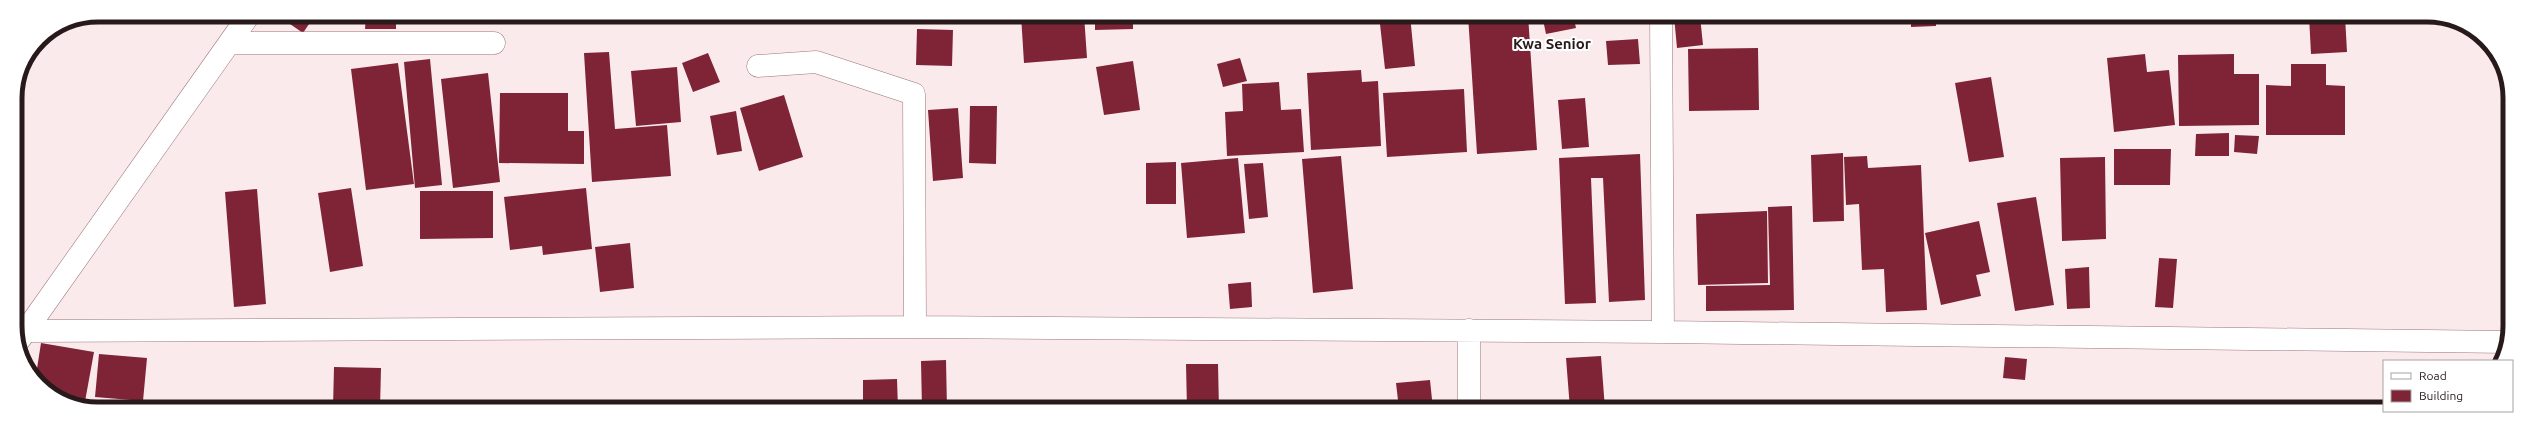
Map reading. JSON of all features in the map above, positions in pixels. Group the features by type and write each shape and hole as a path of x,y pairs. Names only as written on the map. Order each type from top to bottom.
{"street":[{"path":"22,335 244,22"},
{"path":"1661,22 1663,332"},
{"path":"231,43 494,43"},
{"path":"758,66 816,62 914,94 915,327"},
{"path":"23,337 915,327 1469,330 2501,342"},
{"path":"1469,330 1469,402"}],"building":[{"path":"287,22 310,22 303,33"},
{"path":"366,22 396,22 396,29 365,29"},
{"path":"1021,22 1084,22 1087,58 1024,63"},
{"path":"1095,22 1133,22 1133,29 1095,30"},
{"path":"1380,22 1411,22 1415,66 1385,69"},
{"path":"1468,22 1528,22 1537,150 1477,154"},
{"path":"1543,22 1575,22 1576,28 1546,34"},
{"path":"1675,22 1701,22 1703,45 1677,48"},
{"path":"1911,22 1936,22 1936,26 1911,27"},
{"path":"2309,22 2345,22 2347,52 2311,54"},
{"path":"917,29 953,30 952,66 916,65"},
{"path":"1638,39 1640,64 1608,65 1606,41"},
{"path":"1758,48 1759,110 1689,111 1688,49"},
{"path":"609,52 615,129 667,125 671,176 592,182 584,53"},
{"path":"708,53 720,82 693,92 682,63"},
{"path":"2145,54 2147,72 2169,70 2175,125 2114,132 2107,58"},
{"path":"2234,54 2234,74 2259,74 2259,125 2179,126 2178,55"},
{"path":"1240,58 1247,81 1223,87 1217,64"},
{"path":"430,59 442,185 415,188 404,62"},
{"path":"1133,61 1140,110 1104,115 1096,67"},
{"path":"398,63 414,184 366,190 351,69"},
{"path":"2291,64 2326,64 2326,85 2345,86 2345,135 2266,135 2266,85 2291,86"},
{"path":"677,67 681,122 636,126 631,71"},
{"path":"1361,70 1362,82 1378,81 1381,146 1311,150 1307,73"},
{"path":"488,73 500,182 453,188 441,79"},
{"path":"1991,77 2004,157 1969,162 1955,83"},
{"path":"1279,82 1281,110 1301,109 1304,152 1227,156 1225,112 1243,111 1242,84"},
{"path":"1464,89 1467,152 1387,157 1383,93"},
{"path":"500,93 568,93 568,131 584,131 584,164 499,163"},
{"path":"784,95 803,157 759,171 740,108"},
{"path":"1585,98 1589,147 1562,149 1558,100"},
{"path":"970,106 997,106 996,164 969,163"},
{"path":"958,108 963,178 933,181 928,110"},
{"path":"736,111 742,151 717,155 710,116"},
{"path":"2229,133 2229,156 2195,156 2196,134"},
{"path":"2235,135 2259,136 2257,154 2234,152"},
{"path":"2114,149 2171,149 2170,185 2114,185"},
{"path":"1843,153 1844,221 1813,222 1811,155"},
{"path":"1640,154 1645,300 1609,302 1603,178 1591,178 1596,303 1565,304 1559,158"},
{"path":"1341,156 1353,289 1313,293 1302,159"},
{"path":"1867,156 1868,168 1921,165 1927,310 1886,312 1884,269 1862,270 1859,204 1846,205 1844,157"},
{"path":"2105,157 2106,239 2062,241 2060,158"},
{"path":"1238,158 1245,233 1187,238 1181,163"},
{"path":"1176,162 1176,204 1146,204 1146,163"},
{"path":"1263,163 1268,217 1249,219 1244,164"},
{"path":"351,188 363,266 330,272 318,193"},
{"path":"586,188 592,249 543,255 542,246 510,250 504,197"},
{"path":"257,189 266,304 234,307 225,192"},
{"path":"420,191 493,191 493,238 420,239"},
{"path":"2036,197 2054,305 2015,311 1997,203"},
{"path":"1792,206 1794,310 1706,311 1706,286 1770,285 1768,207"},
{"path":"1767,211 1768,283 1698,285 1696,214"},
{"path":"1979,221 1990,272 1976,275 1981,296 1941,305 1925,233"},
{"path":"630,243 634,288 600,292 595,247"},
{"path":"2159,258 2177,259 2173,308 2155,307"},
{"path":"2089,267 2090,308 2067,309 2065,269"},
{"path":"1251,282 1252,307 1230,309 1228,284"},
{"path":"41,343 94,352 85,401 64,394 56,389 48,383 37,370"},
{"path":"99,354 147,358 143,401 95,397"},
{"path":"1601,356 1604,402 1569,402 1566,358"},
{"path":"2005,357 2027,359 2025,380 2003,378"},
{"path":"946,360 947,402 922,402 921,361"},
{"path":"1186,364 1218,364 1219,402 1187,402"},
{"path":"334,367 381,368 380,402 333,402"},
{"path":"897,379 898,402 863,402 863,380"},
{"path":"1430,380 1432,402 1398,402 1396,383"}],"district":[{"name":"Kwa Senior","path":"1552,43"}]}
